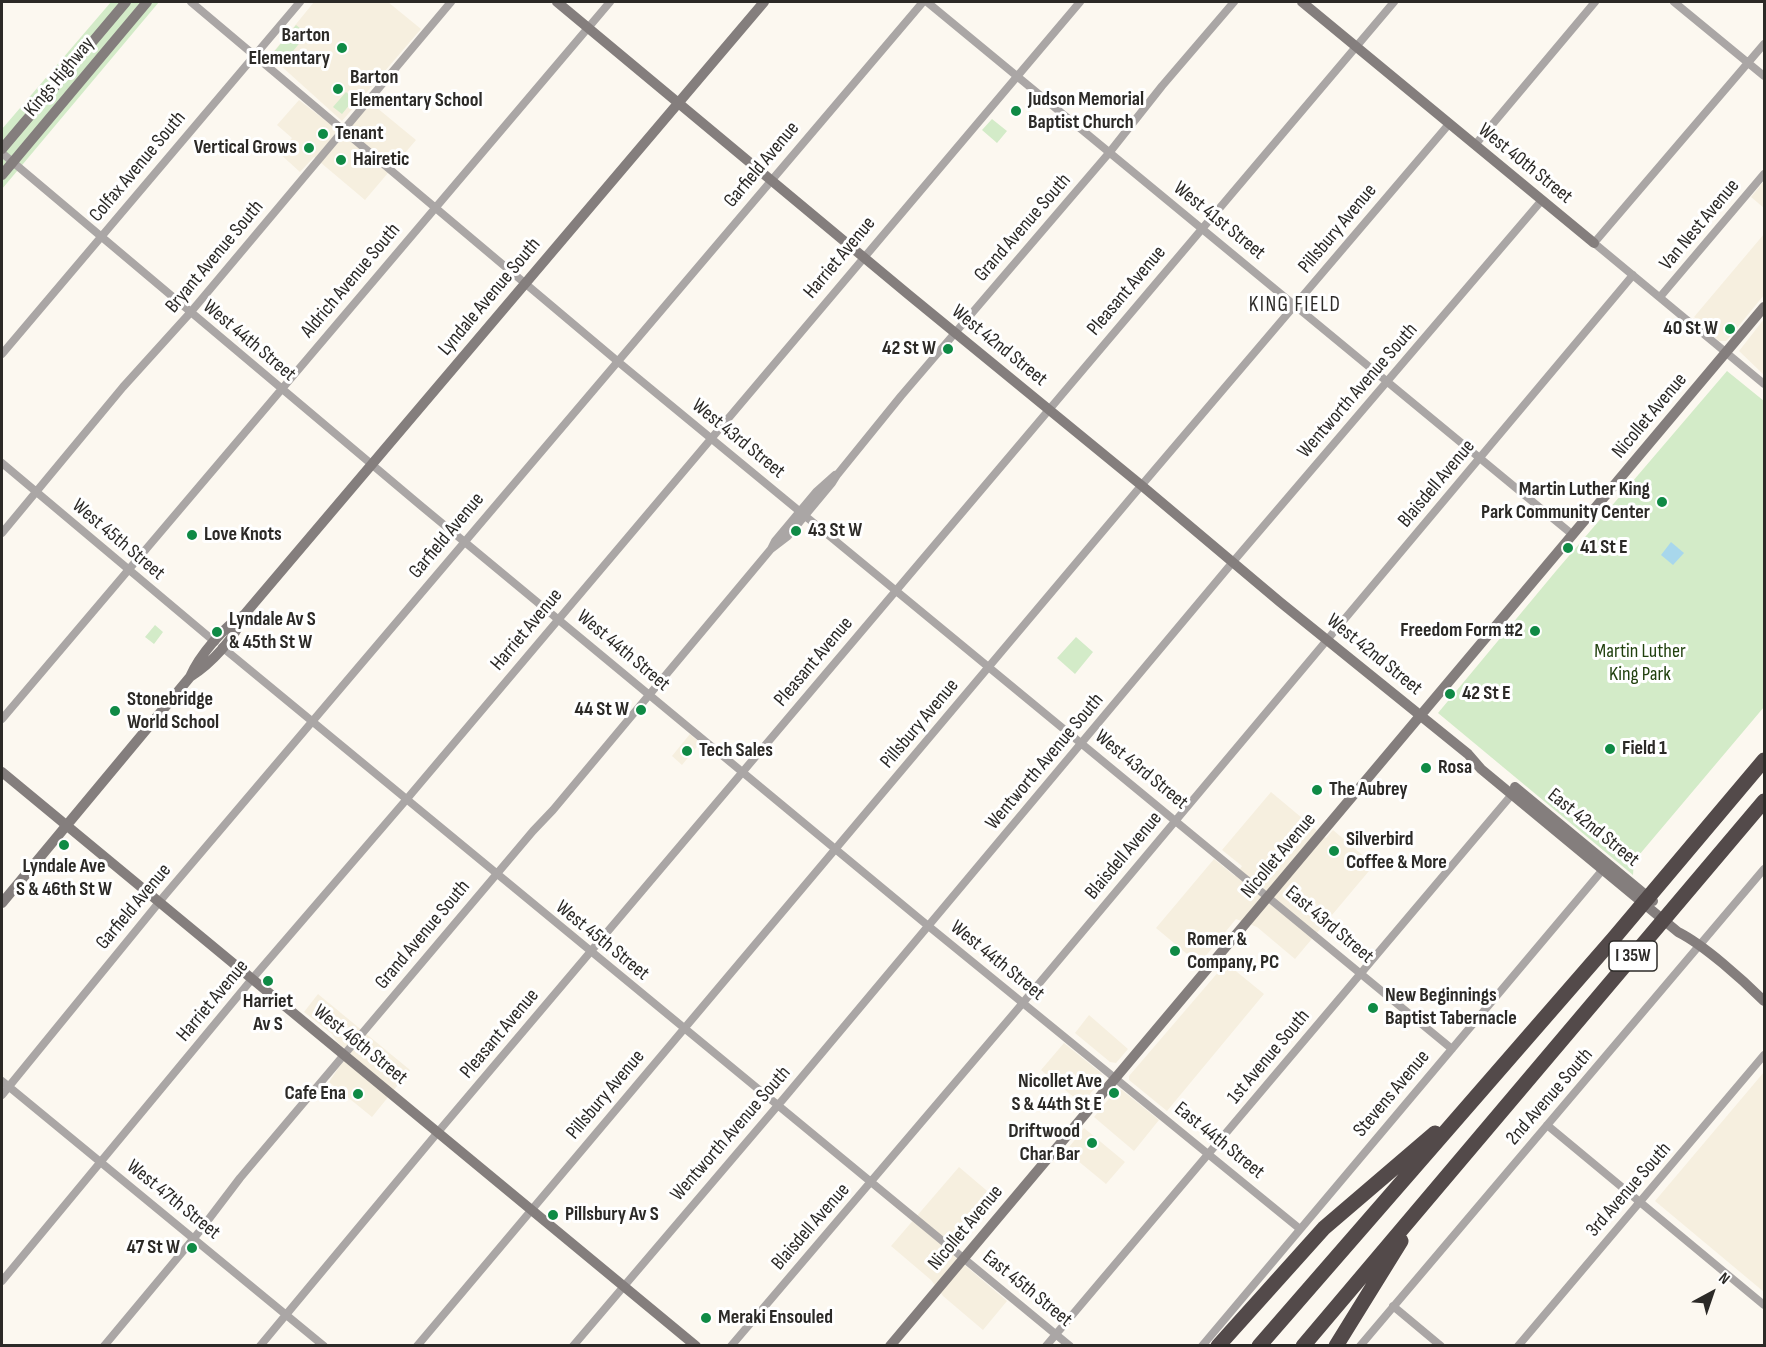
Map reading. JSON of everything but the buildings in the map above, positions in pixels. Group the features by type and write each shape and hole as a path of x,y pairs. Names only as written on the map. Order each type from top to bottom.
{"highway":[{"name":"I 35W","path":"1259,1346 1764,760"},
{"name":"I 35W","path":"1303,1346 1353,1284 1422,1208 1764,801"},
{"path":"1218,1346 1324,1228 1473,1100"},
{"path":"1336,1346 1422,1208"},
{"path":"1292,1346 1353,1284"},
{"path":"1273,1346 1298,1303"}],"main road":[{"name":"Kings Highway","path":"2,151 126,2"},
{"name":"Kings Highway","path":"2,175 147,2"},
{"name":"West 42nd Street","path":"557,2 1141,485 1232,563 1421,715"},
{"name":"Lyndale Avenue South","path":"2,903 190,677 198,672 233,621 244,615 764,2"},
{"name":"West 40th Street","path":"1302,2 1594,243"},
{"name":"Nicollet Avenue","path":"890,1346 1764,307"},
{"name":"East 42nd Street","path":"1421,715 1468,754 1481,769 1514,791 1764,1001"},
{"name":"West 46th Street","path":"2,772 696,1346"}],"street":[{"name":"West 43rd Street","path":"190,2 618,362 1269,897"},
{"name":"Colfax Avenue South","path":"2,354 300,2"},
{"name":"Bryant Avenue South","path":"2,533 123,387 190,313 452,2"},
{"name":"Aldrich Avenue South","path":"2,719 610,2"},
{"name":"West 41st Street","path":"925,2 1573,535"},
{"name":"Garfield Avenue","path":"2,1095 311,722 770,180 925,2"},
{"name":"Harriet Avenue","path":"2,1281 252,979 1080,2"},
{"name":"Grand Avenue South","path":"104,1346 247,1170 771,549 788,536 802,513 832,483 955,333 1234,2"},
{"name":"Pleasant Avenue","path":"260,1346 1048,409 1394,2"},
{"path":"1474,145 1595,2"},
{"path":"1674,2 1764,76"},
{"path":"1594,243 1764,44"},
{"name":"Pillsbury Avenue","path":"417,1346 1141,485 1449,124"},
{"name":"West 44th Street","path":"2,151 190,313 557,619 1116,1078"},
{"name":"Van Nest Avenue","path":"1660,297 1764,174"},
{"name":"Wentworth Avenue South","path":"573,1346 929,926 1232,563 1542,200"},
{"name":"West 40th Street","path":"1594,243 1764,384"},
{"name":"Blaisdell Avenue","path":"731,1346 1023,1003 1633,275"},
{"name":"West 45th Street","path":"2,463 311,722 963,1258"},
{"name":"1st Avenue South","path":"1046,1346 1514,791"},
{"name":"Stevens Avenue","path":"1202,1346 1606,867"},
{"name":"2nd Avenue South","path":"1360,1346 1764,869"},
{"name":"East 43rd Street","path":"1269,897 1452,1048"},
{"name":"3rd Avenue South","path":"1518,1346 1764,1055"},
{"name":"East 44th Street","path":"1116,1078 1300,1229"},
{"name":"West 47th Street","path":"2,1081 324,1346"},
{"path":"1547,1125 1764,1305"},
{"name":"East 45th Street","path":"963,1258 1070,1346"},
{"path":"1394,1306 1442,1346"}],"shaded area":[{"name":"Barton Elementary School","path":"314,2 388,2 421,29 342,121 270,56"},
{"path":"299,100 343,134 371,103 416,140 365,200 314,157 300,172 279,153 292,138 277,125"},
{"path":"1764,181 1764,208 1751,197"},
{"path":"1764,234 1764,295 1728,339 1719,341 1694,317"},
{"path":"1764,319 1764,375 1739,351"},
{"path":"690,734 700,743 682,765 672,756"},
{"path":"1271,792 1326,838 1333,830 1374,865 1295,959 1257,927 1236,919 1199,964 1156,928 1214,859 1235,876 1242,866 1222,850"},
{"path":"1226,963 1264,994 1167,1111 1129,1080 1129,1076"},
{"path":"318,994 410,1070 372,1117 329,1082 349,1052 337,1042 332,1034 304,1012"},
{"path":"1089,1015 1128,1049 1116,1063 1110,1062 1075,1033"},
{"path":"1064,1043 1101,1073 1103,1078 1082,1104 1041,1070"},
{"path":"1764,1072 1764,1292 1655,1201"},
{"path":"1118,1090 1122,1090 1159,1120 1134,1151 1094,1117"},
{"path":"1084,1128 1125,1162 1106,1184 1066,1151"},
{"path":"959,1167 999,1201 953,1255 1007,1301 983,1330 943,1296 931,1280 891,1246"}],"green space":[{"path":"111,2 159,2 2,189 2,129"},
{"path":"296,25 307,34 284,62 273,53"},
{"path":"346,92 354,99 342,114 333,107"},
{"path":"992,119 1007,131 997,143 982,130"},
{"name":"Martin Luther King Park","path":"1727,371 1764,401 1764,707 1634,861 1633,875 1438,713"},
{"path":"155,625 163,632 154,644 145,637"},
{"path":"1076,637 1093,652 1075,674 1057,658"}],"water":[{"path":"1671,542 1684,553 1673,565 1661,555"}],"place":[{"name":"Barton Elementary","path":"342,48"},
{"name":"Barton Elementary School","path":"338,89"},
{"name":"Judson Memorial Baptist Church","path":"1016,111"},
{"name":"Tenant","path":"323,134"},
{"name":"Vertical Grows","path":"309,148"},
{"name":"Hairetic","path":"341,160"},
{"name":"40 St W","path":"1730,329"},
{"name":"42 St W","path":"948,349"},
{"name":"Martin Luther King Park Community Center","path":"1662,502"},
{"name":"43 St W","path":"796,531"},
{"name":"Love Knots","path":"192,535"},
{"name":"41 St E","path":"1568,548"},
{"name":"Freedom Form #2","path":"1535,631"},
{"name":"Lyndale Av S & 45th St W","path":"217,632"},
{"name":"42 St E","path":"1450,694"},
{"name":"44 St W","path":"641,710"},
{"name":"Stonebridge World School","path":"115,711"},
{"name":"Field 1","path":"1610,749"},
{"name":"Tech Sales","path":"687,751"},
{"name":"Rosa","path":"1426,768"},
{"name":"The Aubrey","path":"1317,790"},
{"name":"Lyndale Ave S & 46th St W","path":"64,845"},
{"name":"Silverbird Coffee & More","path":"1334,851"},
{"name":"Romer & Company, PC","path":"1175,951"},
{"name":"Harriet Av S","path":"268,981"},
{"name":"New Beginnings Baptist Tabernacle","path":"1373,1008"},
{"name":"Nicollet Ave S & 44th St E","path":"1114,1093"},
{"name":"Cafe Ena","path":"358,1094"},
{"name":"Driftwood Char Bar","path":"1092,1143"},
{"name":"Pillsbury Av S","path":"553,1215"},
{"name":"47 St W","path":"192,1248"},
{"name":"Meraki Ensouled","path":"706,1318"}],"district":[{"name":"KING FIELD","path":"1295,306"}]}
